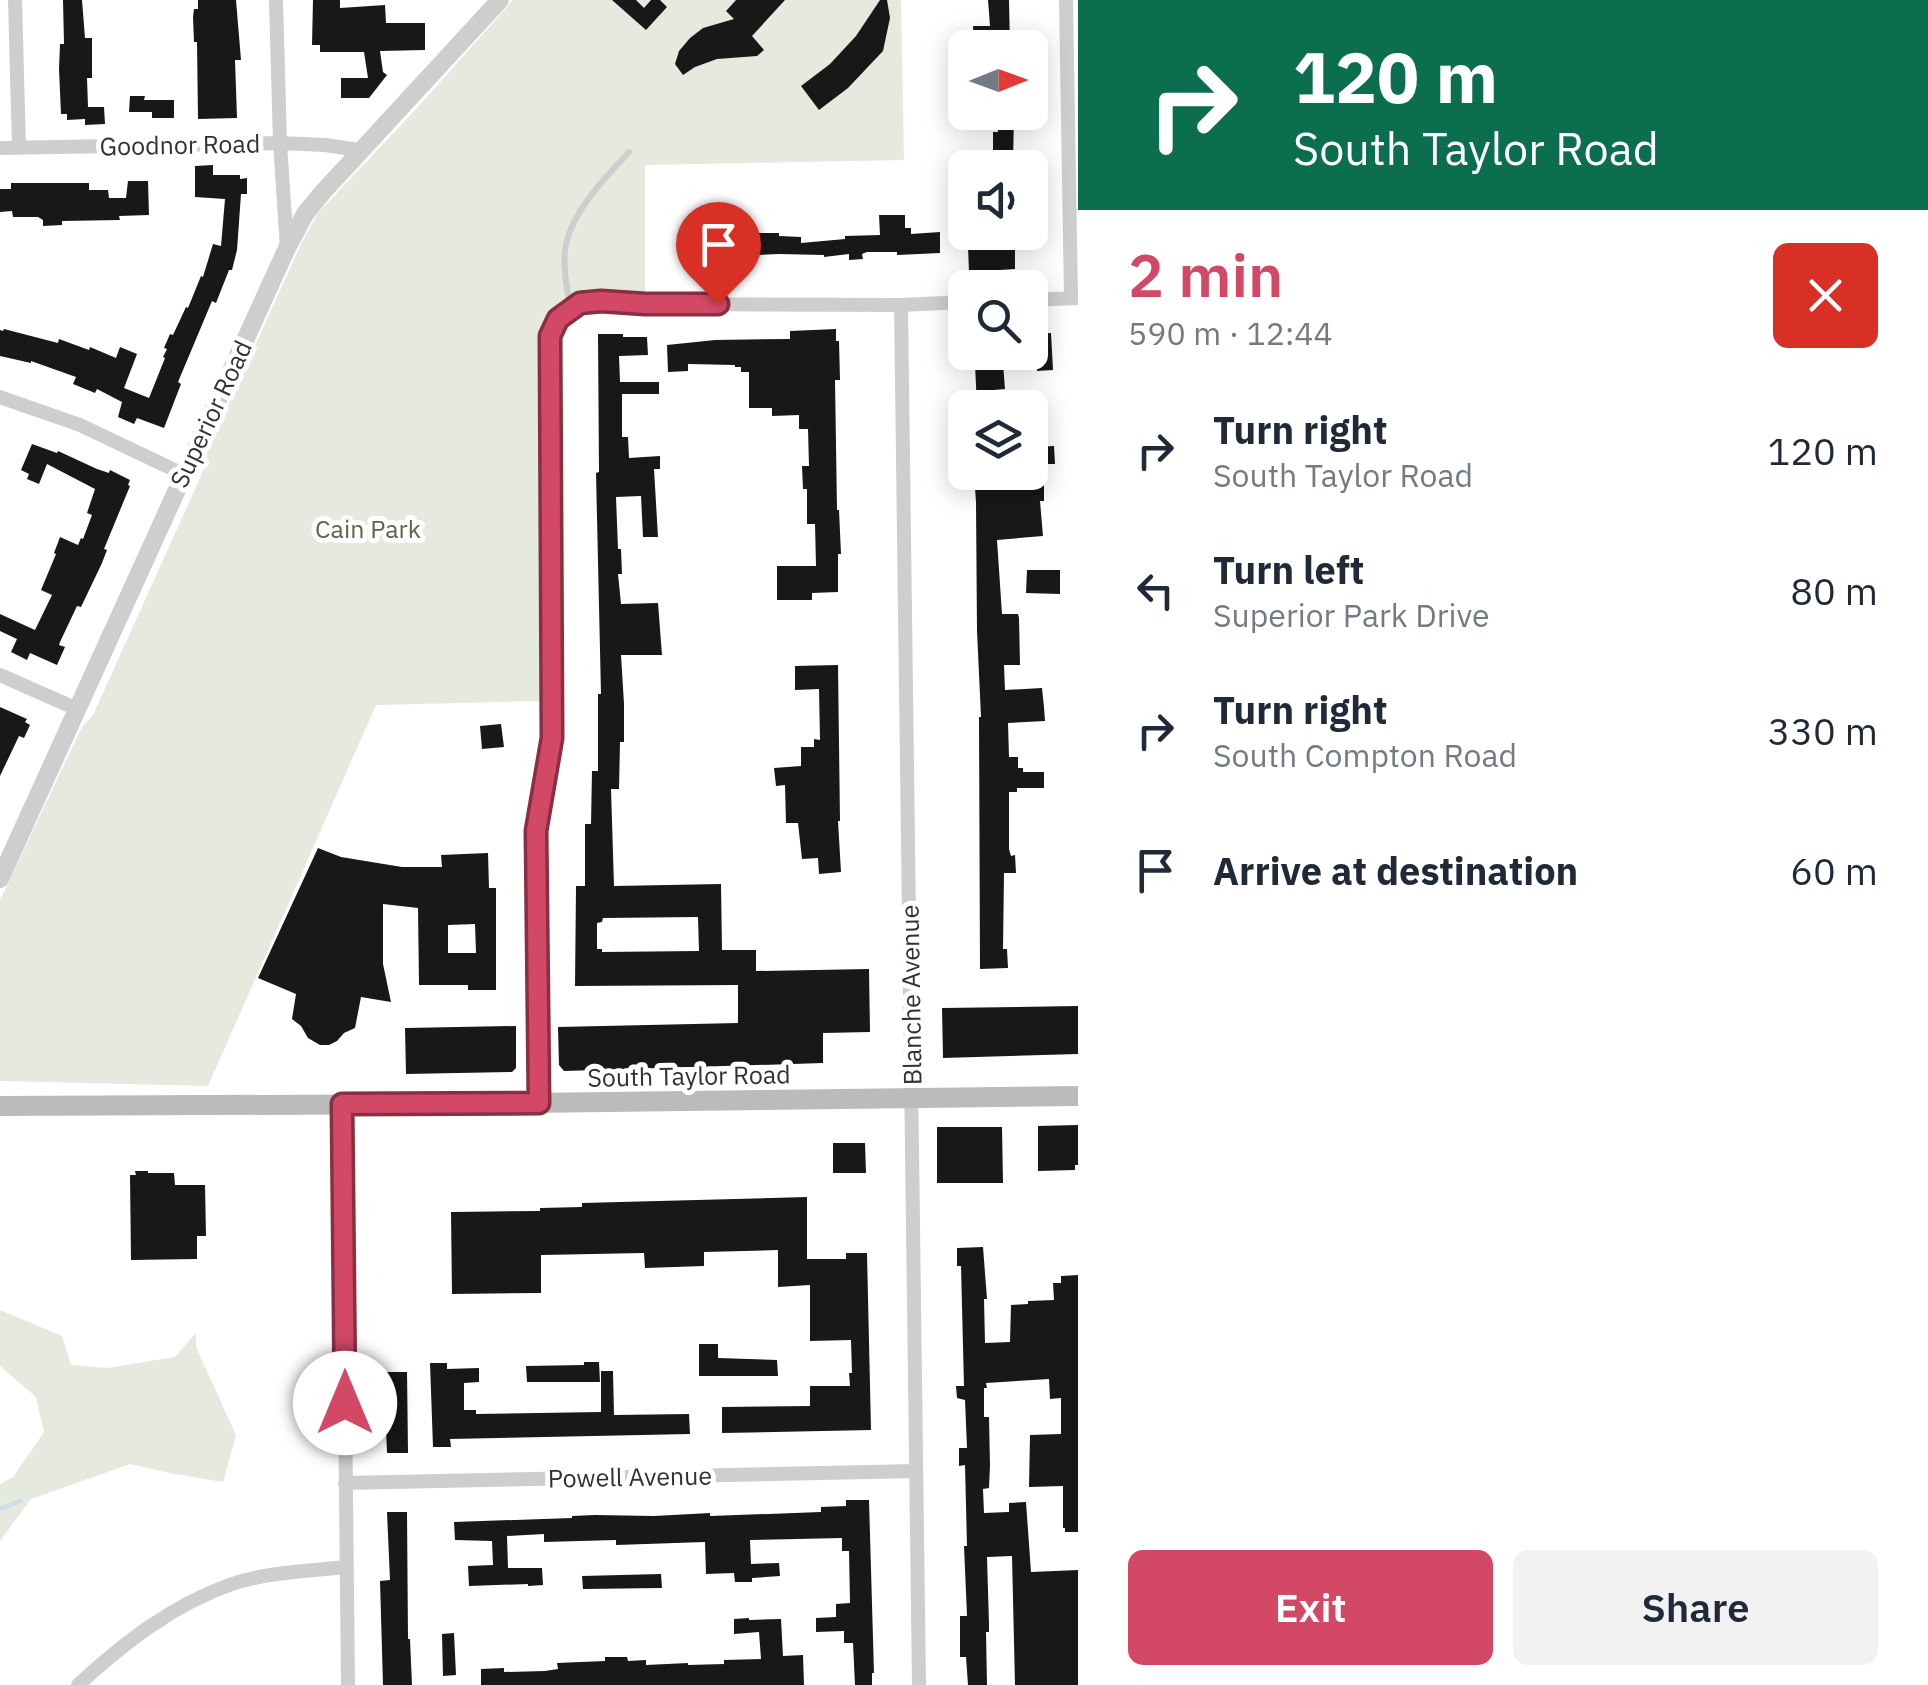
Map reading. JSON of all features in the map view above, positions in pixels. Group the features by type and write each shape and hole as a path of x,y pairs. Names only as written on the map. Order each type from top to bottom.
{"main road":[{"name":"South Taylor Road","path":"0,1106 1078,1096"}],"street":[{"path":"14,0 19,148"},
{"path":"276,0 287,248"},
{"name":"Superior Road","path":"0,879 304,214 499,0"},
{"path":"1048,299 1075,298 1073,75 1066,0"},
{"name":"Goodnor Road","path":"0,148 280,143 359,150"},
{"path":"539,1103 536,831 552,738 548,348 558,319 580,303 601,301 948,303"},
{"name":"Blanche Avenue","path":"900,304 920,1685"},
{"path":"0,396 80,424 183,474"},
{"path":"0,675 77,710"},
{"path":"342,1104 348,1685"},
{"name":"Powell Avenue","path":"345,1483 916,1471"},
{"path":"78,1685 121,1646 171,1612 233,1584 346,1567"}],"lane":[{"path":"570,308 564,273 572,226 629,152"}],"green space":[{"name":"Cain Park","path":"513,0 901,0 904,160 645,165 645,293 589,291 564,299 546,325 539,348 544,701 376,705 208,1086 0,1081 0,900 82,727 93,715 302,242 318,213"},
{"path":"0,1310 62,1336 71,1365 107,1368 175,1357 196,1333 196,1347 236,1435 223,1482 130,1464 31,1499 0,1541 0,1484 13,1477 44,1432 36,1397 0,1366"}],"building":[{"path":"63,0 82,0 85,38 92,38 88,107 104,107 105,124 85,125 85,119 67,120 67,114 61,114"},
{"path":"198,0 236,0 241,60 235,60 237,118 198,119 193,17"},
{"path":"313,0 340,0 340,8 385,5 386,23 425,23 425,50 380,51 387,75 369,98 341,98 341,78 368,78 364,52 320,52 320,45 312,45"},
{"path":"612,0 636,0 644,8 651,0 660,0 667,7 646,30"},
{"path":"736,0 785,0 752,36 764,50 757,56 717,59 683,75 675,64 679,51 703,28 734,19 726,11"},
{"path":"880,0 887,0 890,18 883,51 848,88 819,110 801,86 830,64 856,36"},
{"path":"988,0 1009,0 1010,30 973,30 973,26 990,26"},
{"path":"130,96 174,100 174,118 152,118 152,112 129,112"},
{"path":"1014,130 1013,150 993,150 993,132"},
{"path":"213,165 213,175 247,178 247,194 241,194 237,250 232,270 216,303 212,301 178,382 181,384 164,428 137,418 134,424 118,417 122,402 97,389 95,393 73,384 76,377 31,361 0,356 0,330 4,329 58,343 59,339 89,350 90,347 116,358 120,347 137,354 124,388 149,398 170,334 173,335 203,277 213,244 221,246 225,199 195,197 195,166"},
{"path":"128,181 148,181 149,215 62,221 62,225 43,226 38,217 13,217 12,211 0,212 0,189 11,189 11,183 89,183 89,190 108,190 109,198 126,198"},
{"path":"879,215 905,215 905,228 911,228 911,234 940,232 940,253 867,252 862,254 863,259 849,260 849,254 712,257 712,248 697,248 698,226 741,226 741,233 779,233 801,237 801,243 880,235"},
{"path":"968,250 1015,250 1015,269 969,270"},
{"path":"836,329 840,380 835,380 841,554 838,592 812,593 812,600 777,600 777,566 816,566 815,524 807,524 807,489 803,489 802,466 809,466 808,429 799,429 799,415 772,416 772,408 749,408 749,372 741,372 741,367 688,364 688,371 668,372 667,345 790,339 790,331"},
{"path":"1048,333 1053,370 1037,371 1048,370"},
{"path":"598,334 647,337 648,355 619,356 620,382 659,382 659,394 622,394 622,437 628,437 629,458 660,456 660,469 654,469 658,537 643,537 641,496 616,497 622,574 618,574 621,604 658,603 662,655 621,655 624,742 620,742 619,789 611,789 614,886 721,884 722,950 756,950 756,971 869,969 870,1032 823,1033 823,1063 564,1071 559,1065 558,1027 738,1023 738,985 575,986 576,886 585,886 585,824 591,824 592,771 598,771","holes":["698,917 699,951 602,952 597,949 597,923 603,918"]},
{"path":"975,370 1004,370 1005,389 976,390"},
{"path":"32,444 130,480 102,563 60,642 65,647 57,665 30,653 27,660 11,652 17,639 0,631 0,614 35,630 52,595 41,590 60,537 78,545 83,539 92,515 87,513 95,489 47,464 39,484 27,479 29,474 21,470"},
{"path":"1048,446 1054,446 1055,464 1048,464"},
{"path":"975,490 1044,490 1044,501 1040,501 1043,536 997,540 1002,614 1018,614 1019,618 1020,665 1004,665 1005,690 1042,688 1045,721 1008,723 1009,757 1018,757 1018,768 1023,768 1023,772 1044,772 1044,788 1017,788 1017,792 1009,792 1009,849 1011,856 1015,855 1016,873 1004,873 1003,949 1007,949 1008,968 980,969 981,717"},
{"path":"1027,570 1060,570 1060,594 1026,593"},
{"path":"838,665 841,872 819,874 818,858 802,859 798,823 786,823 785,785 776,786 774,768 801,766 801,747 814,747 814,739 820,740 819,689 795,690 795,666"},
{"path":"0,707 27,719 25,722 30,725 24,738 19,736 0,776"},
{"path":"501,724 504,747 482,749 480,726"},
{"path":"318,848 341,857 402,867 442,867 441,855 488,853 489,888 496,888 496,990 468,990 468,985 419,985 418,908 383,904 383,964 391,1002 361,997 355,1028 337,1041 320,1045 308,1038 292,1019 296,994 258,978","holes":["475,924 476,953 448,953 448,925"]},
{"path":"1078,1006 1078,1054 943,1058 942,1008"},
{"path":"516,1026 516,1068 512,1072 406,1074 405,1028"},
{"path":"1078,1125 1075,1170 1038,1171 1038,1126"},
{"path":"937,1127 1002,1127 1003,1183 937,1183"},
{"path":"833,1143 865,1143 866,1173 833,1173"},
{"path":"135,1171 174,1173 175,1185 205,1185 206,1236 197,1236 197,1259 131,1260 130,1175 136,1175"},
{"path":"807,1197 807,1259 846,1259 846,1253 867,1253 871,1430 722,1433 722,1407 810,1406 810,1386 850,1386 851,1340 810,1341 810,1285 778,1287 778,1250 704,1252 704,1266 645,1268 644,1253 541,1255 541,1293 452,1294 451,1212 540,1211 582,1207 582,1203"},
{"path":"983,1247 985,1343 1010,1342 1011,1305 1054,1300 1053,1283 1061,1283 1061,1276 1078,1275 1078,1532 1065,1532 1063,1528 1063,1486 1029,1487 1030,1435 1061,1434 1061,1398 1050,1399 1049,1379 986,1383 984,1417 989,1417 990,1465 989,1488 983,1489 984,1513 1009,1512 1009,1503 1026,1502 1031,1572 1078,1570 1078,1685 1015,1685 1012,1556 987,1557 987,1685 968,1685 966,1657 960,1657 960,1616 967,1616 967,1546 965,1465 959,1466 959,1448 967,1448 965,1400 957,1398 956,1386 964,1386 961,1266 957,1266 957,1248"},
{"path":"699,1344 718,1344 718,1358 777,1360 778,1376 699,1376"},
{"path":"599,1362 600,1382 527,1382 526,1366"},
{"path":"430,1363 447,1363 447,1369 479,1368 479,1382 464,1383 464,1410 476,1410 476,1414 601,1412 601,1371 613,1371 614,1415 689,1414 690,1434 450,1439 451,1447 433,1447"},
{"path":"386,1372 407,1372 408,1453 387,1453"},
{"path":"846,1500 869,1500 872,1685 855,1685 853,1643 844,1643 844,1631 816,1632 816,1618 836,1617 836,1604 850,1603 849,1551 842,1551 842,1538 750,1540 751,1564 779,1563 780,1576 735,1582 734,1573 706,1574 705,1542 616,1545 616,1540 544,1542 544,1534 507,1536 508,1568 542,1568 543,1585 528,1586 469,1586 468,1566 493,1565 492,1541 455,1540 454,1522 595,1515 821,1512 821,1507 846,1506"},
{"path":"387,1512 407,1512 412,1685 383,1685 380,1581 390,1580"},
{"path":"661,1574 662,1588 583,1589 582,1576"},
{"path":"734,1619 781,1619 783,1656 803,1655 804,1685 481,1685 481,1669 545,1671 558,1669 557,1663 605,1661 605,1657 646,1660 646,1665 724,1664 724,1660 761,1659 759,1632 734,1634"},
{"path":"454,1633 456,1675 443,1676 442,1634"}],"waterway":[{"path":"0,1509 20,1501"}],"route":[{"path":"345,1403 342,1104 539,1103 536,831 552,738 550,336 558,319 580,303 718,304"}]}
